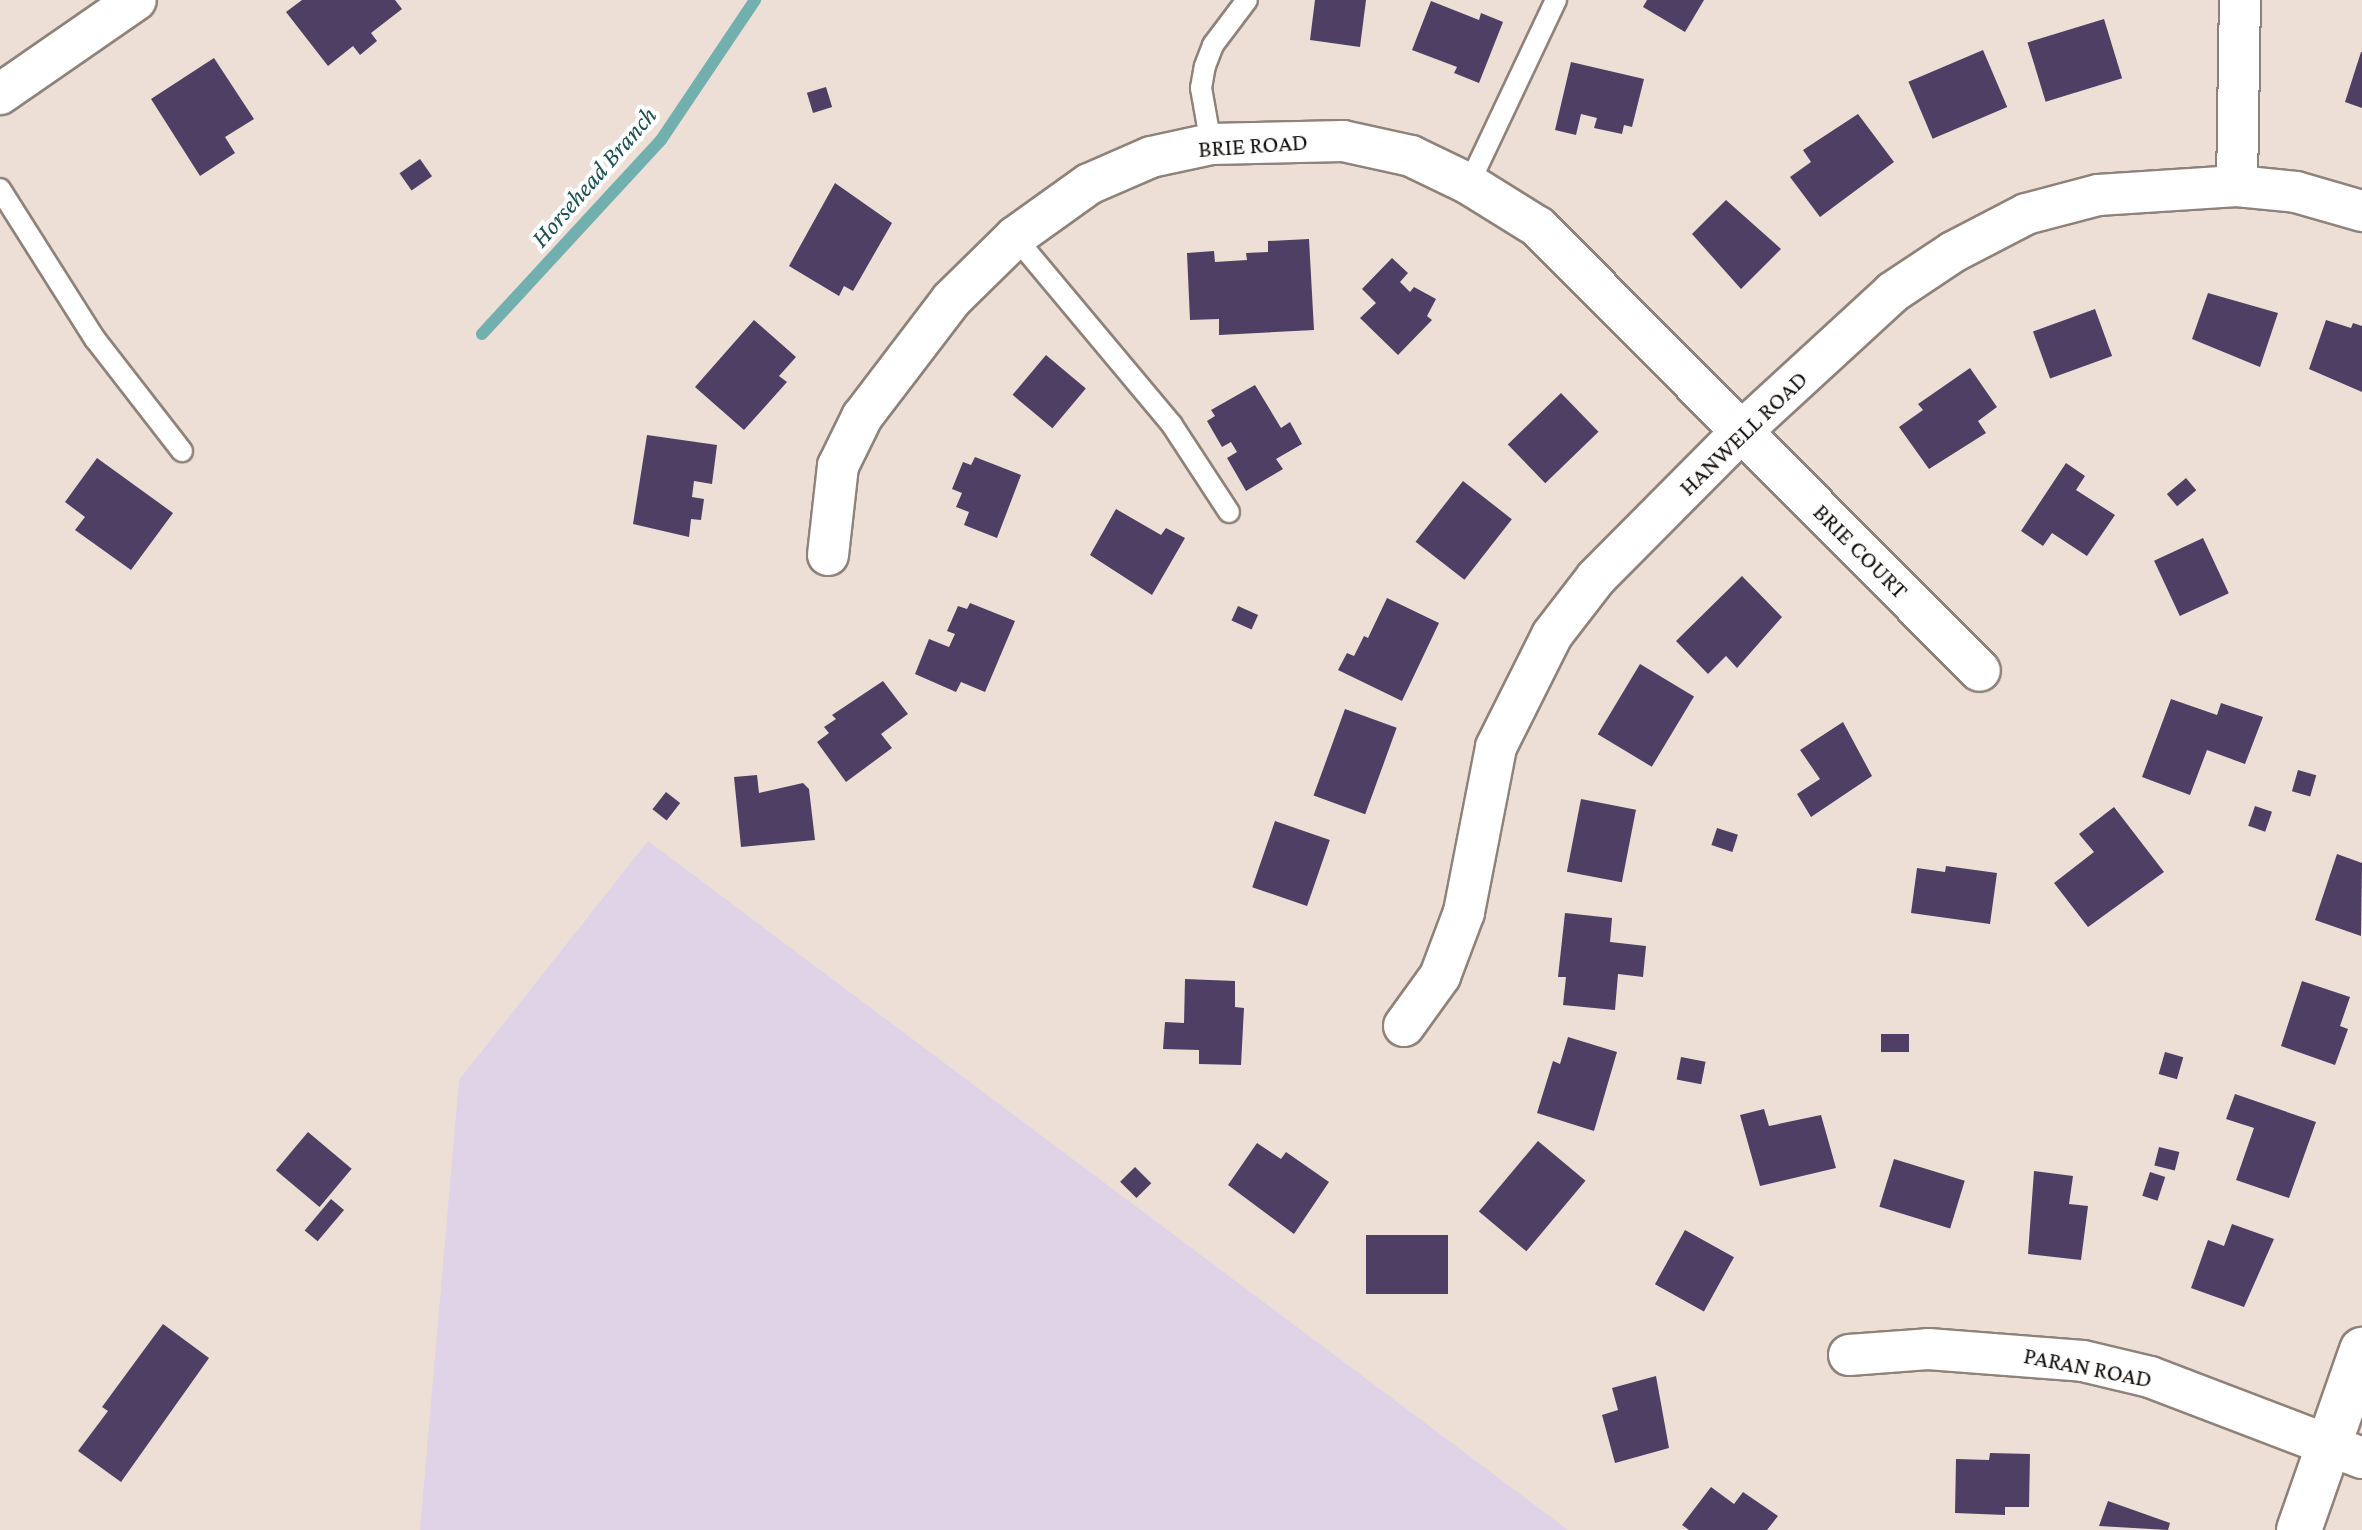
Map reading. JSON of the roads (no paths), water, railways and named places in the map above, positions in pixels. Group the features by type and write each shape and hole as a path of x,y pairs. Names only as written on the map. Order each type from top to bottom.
{"street":[{"path":"0,94 136,0"},
{"path":"2237,186 2240,0"},
{"name":"BRIE ROAD","path":"828,555 838,466 862,417 951,300 1015,237 1089,184 1151,157 1211,144 1343,141 1411,156 1469,184 1538,227 1742,431"},
{"name":"HANWELL ROAD","path":"1404,1026 1440,976 1464,912 1496,747 1552,635 1596,578 1742,431 1893,292 1953,252 2026,214 2098,195 2237,186 2296,192 2362,211"},
{"name":"BRIE COURT","path":"1742,431 1980,671"},
{"name":"PARAN ROAD","path":"1849,1355 1944,1349 2083,1361 2150,1377 2345,1452"},
{"path":"2299,1530 2345,1452 2362,1350"}],"lane":[{"path":"1211,144 1201,88 1205,66 1213,45 1247,0"},
{"path":"1469,184 1556,0"},
{"path":"0,189 128,388 182,451"},
{"path":"1015,237 1172,425 1229,512"}],"waterway":[{"name":"Horsehead Branch","path":"482,334 661,140 755,0"}]}
